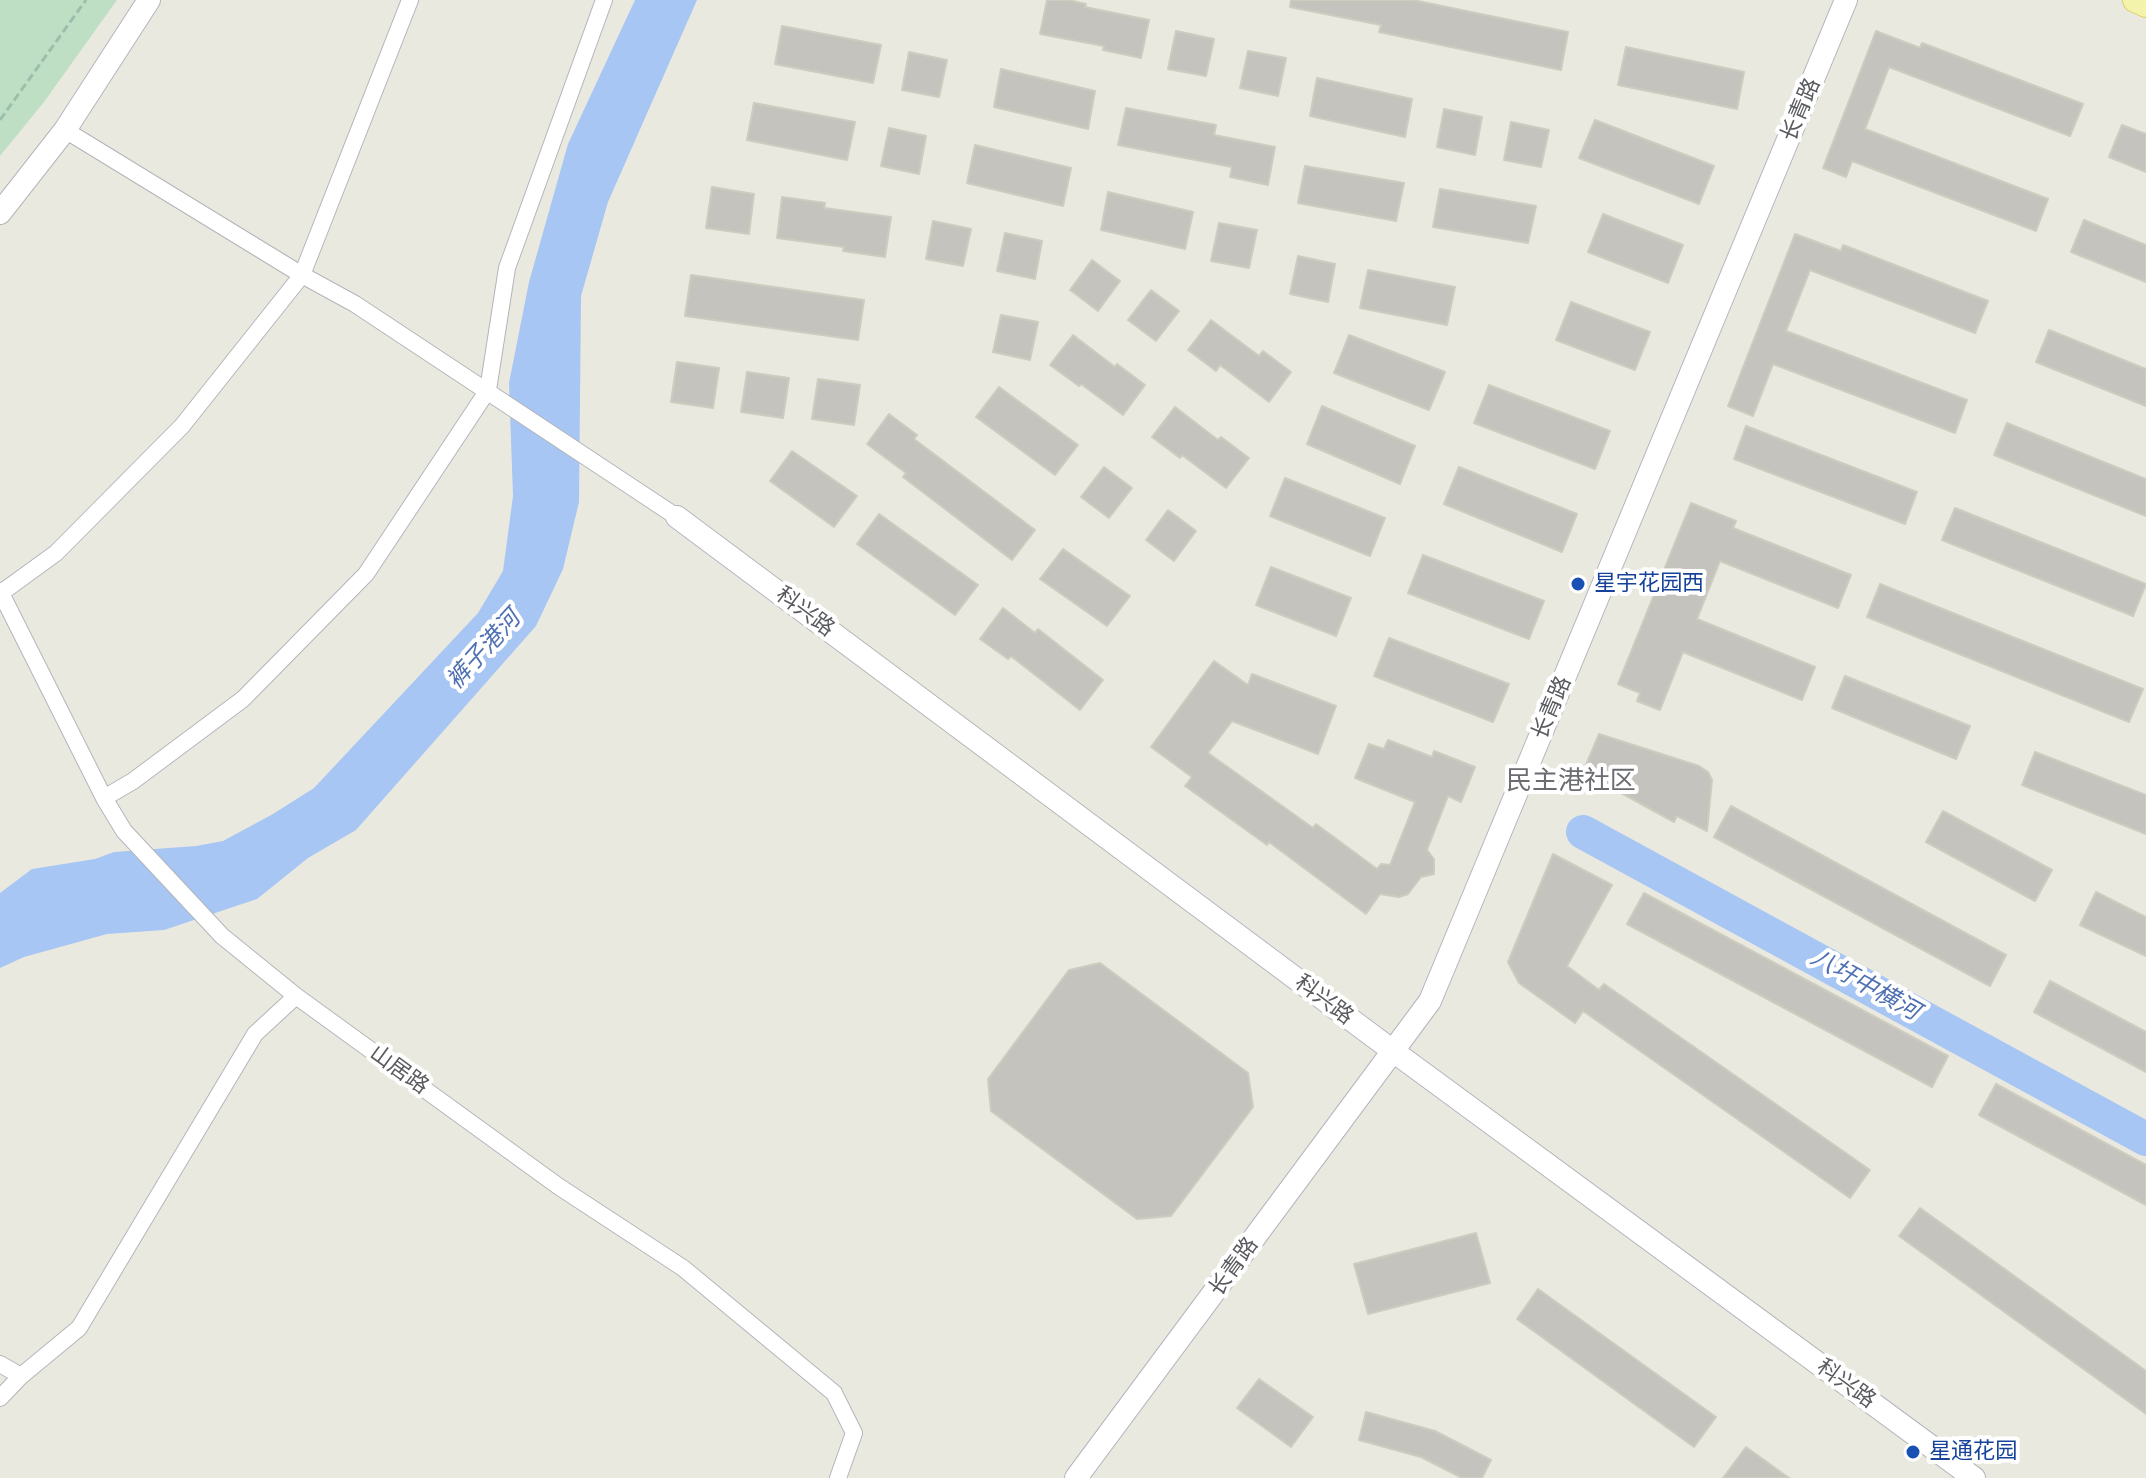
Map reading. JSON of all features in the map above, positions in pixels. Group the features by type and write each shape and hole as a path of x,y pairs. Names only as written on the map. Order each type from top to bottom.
{"main road":[{"path":"2135,0 2146,5"}],"street":[{"path":"0,213 65,130 149,0"},
{"path":"1,592 56,553 182,426 302,275 410,0"},
{"path":"104,798 133,781 243,699 366,574 488,390 507,268 604,0"},
{"name":"长青路","path":"1076,1478 1430,1001 1846,0"},
{"path":"65,130 302,275 355,304 603,465 677,517"},
{"name":"科兴路","path":"677,517 1393,1051 1974,1478"},
{"name":"山居路","path":"1,592 104,798 124,831 222,936 296,996 558,1186 683,1268 834,1393 854,1433 838,1478"},
{"path":"0,1398 21,1376 79,1328 255,1034 296,996"},
{"path":"0,1364 21,1376"}],"path":[{"path":"0,120 86,0"}],"green space":[{"path":"0,0 117,0 44,102 0,156"}],"water":[{"name":"裤子港河","path":"635,0 697,0 608,202 581,296 579,502 563,569 536,626 356,830 308,858 257,899 164,930 107,934 24,957 0,968 0,893 32,869 95,859 114,852 223,841 273,814 314,788 478,613 503,571 513,496 509,383 529,282 568,144"}],"building":[{"path":"1047,0 1068,0 1086,4 1085,7 1149,20 1141,58 1103,50 1104,46 1040,34"},
{"path":"1291,0 1413,0 1568,32 1561,70 1379,32 1381,25 1290,7"},
{"path":"782,26 881,45 873,83 775,64"},
{"path":"1176,31 1214,39 1206,76 1168,69"},
{"path":"1876,31 1920,48 1922,43 2083,104 2070,136 1889,67 1865,129 2048,199 2036,231 1852,161 1846,177 1823,168"},
{"path":"1626,47 1744,72 1737,109 1618,85"},
{"path":"1248,51 1286,58 1278,96 1240,88"},
{"path":"909,52 947,60 939,97 902,90"},
{"path":"1001,69 1095,91 1088,129 994,107"},
{"path":"1317,78 1412,99 1405,137 1310,116"},
{"path":"754,103 855,122 847,160 747,140"},
{"path":"1126,108 1216,125 1214,135 1275,147 1268,185 1230,177 1232,167 1118,145"},
{"path":"1444,109 1482,117 1475,155 1437,147"},
{"path":"1595,120 1714,166 1699,204 1579,158"},
{"path":"1511,122 1549,130 1541,167 1504,160"},
{"path":"2122,125 2146,134 2146,172 2109,157"},
{"path":"889,128 926,136 919,174 881,166"},
{"path":"975,145 1071,168 1063,206 967,183"},
{"path":"1305,166 1404,183 1396,221 1298,203"},
{"path":"712,187 754,194 749,234 706,228"},
{"path":"1440,189 1536,206 1528,243 1433,227"},
{"path":"1108,192 1193,212 1185,249 1101,230"},
{"path":"782,197 825,203 824,208 891,217 885,257 843,251 844,247 777,238"},
{"path":"1603,214 1683,245 1668,283 1588,252"},
{"path":"2084,220 2146,245 2146,282 2071,252"},
{"path":"933,221 971,229 963,266 926,259"},
{"path":"1219,223 1257,230 1249,268 1211,261"},
{"path":"1005,233 1042,241 1035,279 997,271"},
{"path":"1795,234 1841,251 1843,245 1988,301 1975,333 1810,270 1786,331 1967,400 1955,433 1773,364 1753,416 1728,406"},
{"path":"1298,256 1335,264 1328,302 1290,294"},
{"path":"1092,260 1120,281 1098,311 1070,290"},
{"path":"1368,270 1455,287 1447,325 1360,308"},
{"path":"691,275 864,300 858,340 685,316"},
{"path":"1151,290 1179,311 1156,341 1128,320"},
{"path":"1571,302 1650,332 1635,370 1556,340"},
{"path":"1001,315 1038,322 1030,360 993,352"},
{"path":"1211,320 1259,356 1263,351 1291,372 1269,402 1220,365 1216,371 1188,350"},
{"path":"2049,330 2146,369 2146,406 2036,362"},
{"path":"1073,335 1145,385 1123,415 1050,365"},
{"path":"1349,335 1445,372 1429,410 1334,373"},
{"path":"677,362 719,368 713,408 671,402"},
{"path":"747,372 789,378 783,418 741,412"},
{"path":"818,379 860,385 854,425 812,419"},
{"path":"1489,385 1610,431 1595,469 1474,423"},
{"path":"999,387 1078,445 1055,475 976,417"},
{"path":"1322,406 1415,446 1400,484 1307,444"},
{"path":"1175,407 1218,440 1221,437 1249,458 1226,488 1152,437"},
{"path":"889,414 917,435 914,439 1035,530 1012,560 903,477 906,473 867,444"},
{"path":"2007,423 2146,479 2146,516 1994,455"},
{"path":"1746,426 1917,492 1905,524 1734,459"},
{"path":"792,451 857,496 834,527 770,481"},
{"path":"1104,467 1132,488 1109,518 1081,497"},
{"path":"1459,467 1577,514 1562,552 1444,504"},
{"path":"1285,478 1385,518 1370,556 1270,516"},
{"path":"1691,503 1736,521 1733,528 1851,575 1838,608 1720,561 1697,619 1815,667 1802,700 1683,652 1660,710 1637,701 1640,693 1618,684"},
{"path":"1955,508 2146,584 2133,616 1942,540"},
{"path":"1168,510 1196,531 1174,561 1146,540"},
{"path":"879,514 978,585 955,615 857,544"},
{"path":"1063,549 1130,596 1107,626 1040,579"},
{"path":"1423,555 1544,601 1529,639 1408,593"},
{"path":"1271,567 1351,598 1336,636 1256,605"},
{"path":"1880,584 2143,689 2129,722 1867,617"},
{"path":"1003,608 1035,633 1038,629 1103,680 1080,710 1011,656 1008,659 980,639"},
{"path":"1389,638 1509,684 1493,722 1374,676"},
{"path":"1214,661 1248,685 1252,674 1336,706 1318,754 1232,721 1208,753 1313,828 1316,824 1377,869 1381,864 1390,865 1415,802 1355,778 1369,744 1384,749 1388,740 1432,757 1434,751 1475,767 1461,802 1448,796 1427,850 1434,859 1434,874 1421,877 1408,894 1399,897 1380,894 1366,914 1269,842 1267,845 1185,786 1192,777 1151,747"},
{"path":"1845,676 1970,726 1956,759 1832,708"},
{"path":"1599,734 1699,766 1708,772 1712,780 1707,831 1677,816 1674,822 1583,772"},
{"path":"2035,752 2146,795 2146,834 2022,785"},
{"path":"1731,806 2006,955 1990,986 1714,837"},
{"path":"1943,811 2052,870 2035,901 1926,842"},
{"path":"1553,854 1612,885 1567,966 1599,990 1604,984 1870,1170 1850,1198 1583,1011 1575,1023 1519,983 1508,962"},
{"path":"2096,892 2146,917 2146,956 2080,925"},
{"path":"1644,893 1948,1056 1932,1087 1627,924"},
{"path":"1100,963 1248,1073 1253,1107 1171,1216 1137,1219 991,1111 988,1079 1069,970"},
{"path":"2050,981 2146,1032 2146,1072 2034,1012"},
{"path":"1996,1084 2146,1165 2146,1205 1979,1115"},
{"path":"1920,1208 2146,1371 2146,1414 1899,1236"},
{"path":"1476,1233 1490,1283 1368,1314 1354,1264"},
{"path":"1538,1289 1716,1417 1694,1447 1517,1319"},
{"path":"1259,1379 1313,1417 1291,1447 1237,1408"},
{"path":"1366,1412 1435,1431 1491,1460 1482,1478 1462,1478 1421,1457 1359,1440"},
{"path":"1746,1447 1789,1478 1723,1478"}],"waterway":[{"name":"八圩中横河","path":"1583,832 2146,1139"}],"place":[{"name":"星宇花园西","path":"1578,584"},
{"name":"星通花园","path":"1913,1452"}],"district":[{"name":"民主港社区","path":"1571,781"}]}
